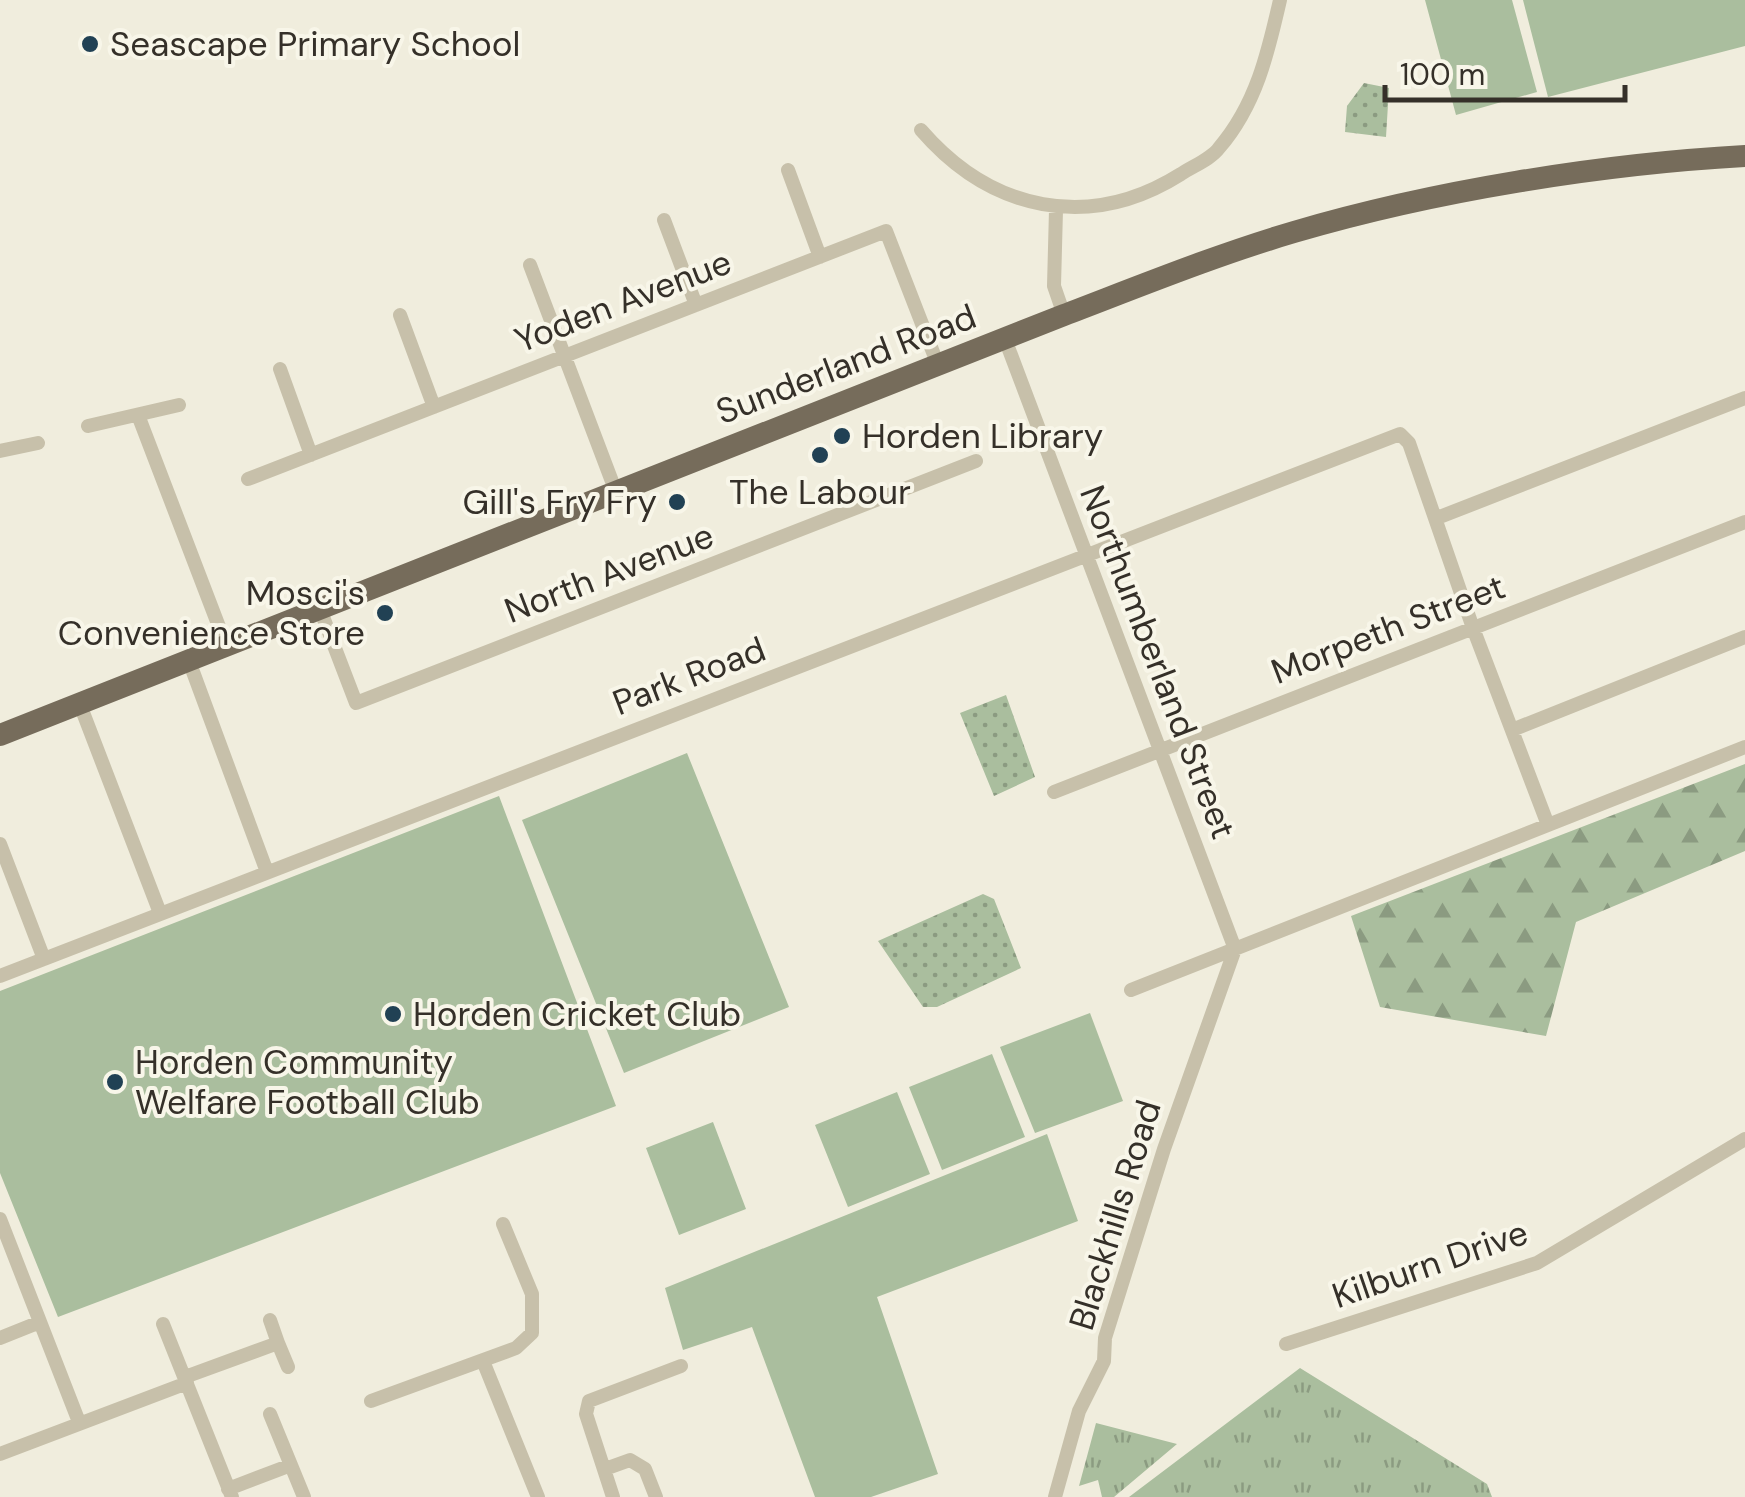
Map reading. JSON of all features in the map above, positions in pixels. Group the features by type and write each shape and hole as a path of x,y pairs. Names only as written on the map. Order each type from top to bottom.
{"main road":[{"name":"Sunderland Road","path":"0,735 1064,314 1296,231 1609,168 1745,156"}],"street":[{"path":"920,130 948,162 996,188 1056,210 1145,197 1218,150 1262,78 1280,0"},
{"path":"788,170 820,257"},
{"path":"1056,210 1054,286 1064,314"},
{"path":"664,220 696,305"},
{"name":"Yoden Avenue","path":"248,479 886,231 938,365"},
{"path":"530,265 616,492"},
{"path":"400,315 434,407"},
{"name":"Northumberland Street","path":"1004,340 1235,949"},
{"path":"280,369 311,454"},
{"path":"1548,825 1473,628 1438,518 1745,398"},
{"path":"88,426 179,406"},
{"path":"138,414 226,645"},
{"name":"Park Road","path":"0,976 1400,434 1410,443 1438,518"},
{"path":"0,452 38,444"},
{"name":"North Avenue","path":"320,610 356,703 976,461"},
{"name":"Morpeth Street","path":"1054,792 1745,522"},
{"path":"1512,730 1745,638"},
{"path":"188,661 267,872"},
{"path":"79,702 160,914"},
{"path":"1132,990 1745,747"},
{"path":"0,844 44,958"},
{"name":"Blackhills Road","path":"1055,1497 1079,1411 1104,1362 1105,1338 1164,1149 1235,949"},
{"name":"Kilburn Drive","path":"1286,1344 1537,1263 1745,1139"},
{"path":"0,1219 79,1422"},
{"path":"371,1402 516,1348 532,1333 532,1294 503,1224"},
{"path":"270,1320 288,1367"},
{"path":"0,1338 40,1322"},
{"path":"163,1324 230,1493 291,1465"},
{"path":"0,1454 278,1343"},
{"path":"483,1361 538,1497"},
{"path":"614,1497 586,1414 589,1401 681,1366"},
{"path":"270,1414 304,1497"},
{"path":"605,1468 630,1460 644,1468 656,1497"}],"green space":[{"path":"1425,0 1512,0 1537,92 1456,115"},
{"path":"1523,0 1745,0 1745,46 1548,97"},
{"path":"1364,83 1389,88 1386,137 1345,132 1347,106"},
{"path":"1006,695 1035,777 994,796 960,713"},
{"path":"687,753 789,1007 624,1073 522,820"},
{"path":"1745,764 1745,851 1576,922 1546,1036 1380,1007 1351,916"},
{"name":"Horden Cricket Club","path":"499,796 616,1106 58,1317 0,1173 0,991"},
{"path":"983,894 994,899 1021,968 937,1007 923,1007 878,941"},
{"path":"1090,1013 1123,1101 1035,1133 1000,1047"},
{"path":"992,1054 1025,1137 942,1170 909,1087"},
{"path":"897,1092 930,1174 848,1207 815,1125"},
{"path":"713,1122 746,1209 679,1235 646,1148"},
{"path":"1047,1134 1078,1221 877,1297 938,1474 871,1497 815,1497 752,1327 683,1350 665,1288"},
{"path":"1300,1368 1487,1484 1492,1497 1129,1497"},
{"path":"1096,1423 1177,1444 1114,1497 1102,1497 1098,1480 1079,1486"}],"place":[{"name":"Seascape Primary School","path":"90,44"},
{"name":"Horden Library","path":"842,436"},
{"name":"The Labour","path":"820,455"},
{"name":"Gill's Fry Fry","path":"677,502"},
{"name":"Mosci's Convenience Store","path":"385,613"},
{"name":"Horden Cricket Club","path":"393,1014"},
{"name":"Horden Community Welfare Football Club","path":"115,1082"}]}
